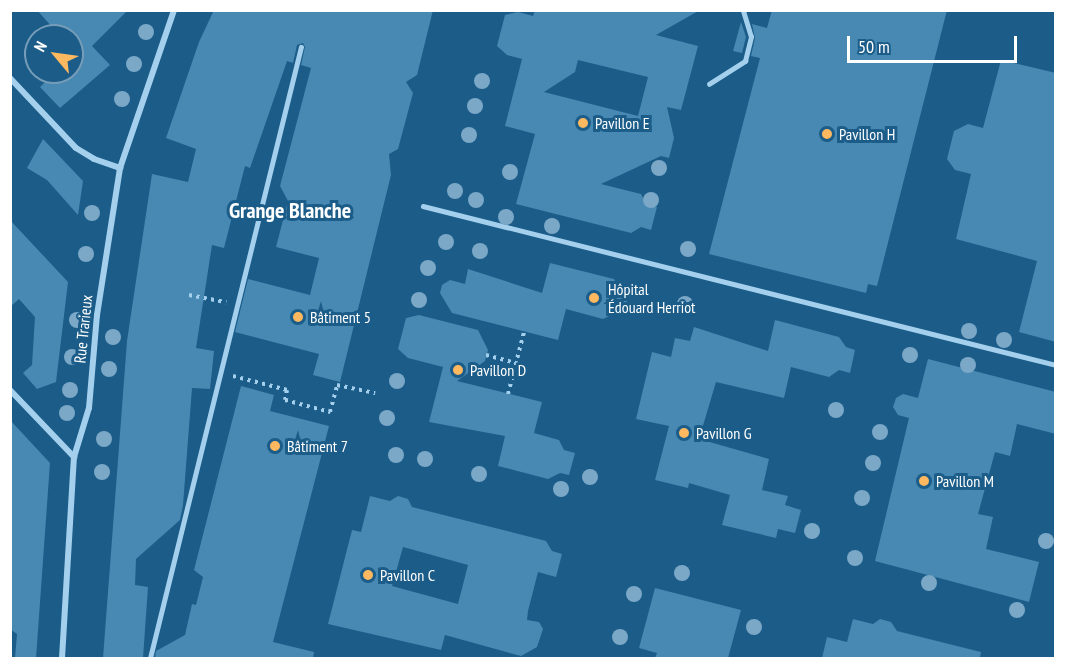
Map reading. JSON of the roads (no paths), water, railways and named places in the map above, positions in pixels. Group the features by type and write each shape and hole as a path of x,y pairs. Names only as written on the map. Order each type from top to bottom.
{"street":[{"name":"Rue Trarieux","path":"62,658 74,457 89,408 97,315 120,168 174,10"},
{"path":"10,78 76,148 120,168"},
{"path":"10,390 74,457"}],"lane":[{"path":"709,84 745,61 751,37 743,10"},
{"path":"150,658 301,47"},
{"path":"423,206 1056,365"}],"place":[{"name":"Pavillon E","path":"583,123"},
{"name":"Pavillon H","path":"827,134"},
{"name":"Hôpital Édouard Herriot","path":"594,298"},
{"name":"Bâtiment 5","path":"298,317"},
{"name":"Pavillon D","path":"458,370"},
{"name":"Pavillon G","path":"684,433"},
{"name":"Bâtiment 7","path":"275,446"},
{"name":"Pavillon M","path":"924,481"},
{"name":"Pavillon C","path":"368,575"}],"district":[{"name":"Grange Blanche","path":"290,211"}]}
